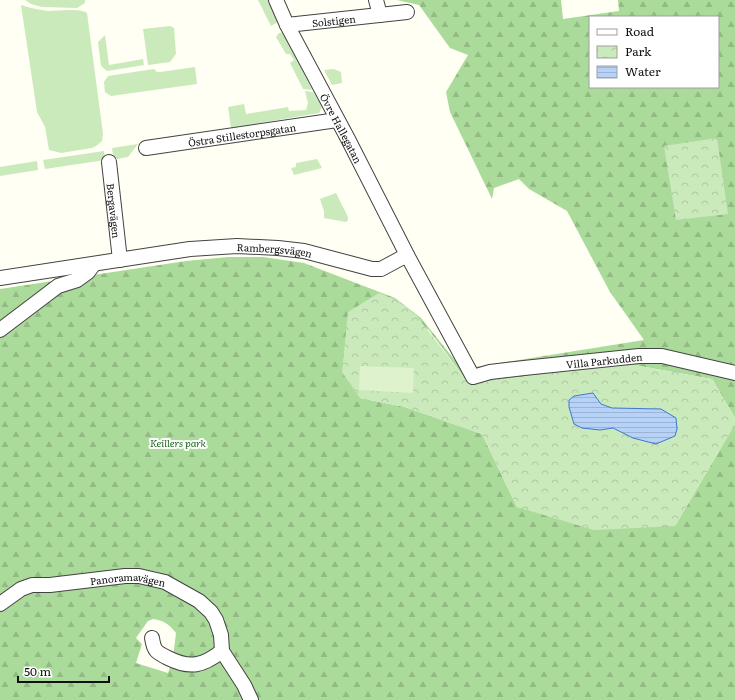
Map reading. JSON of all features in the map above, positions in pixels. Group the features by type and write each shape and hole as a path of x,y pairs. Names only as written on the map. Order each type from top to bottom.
{"street":[{"name":"Övre Hallegatan","path":"276,0 287,25 348,139 407,255"},
{"path":"376,0 380,15"},
{"name":"Solstigen","path":"287,25 408,12"},
{"name":"Östra Stillestorpsgatan","path":"146,148 337,120"},
{"name":"Bergavägen","path":"109,162 120,260"},
{"name":"Rambergsvägen","path":"0,278 190,249 238,246 304,251 372,269 381,269 407,255"},
{"name":"Villa Parkudden","path":"407,255 473,377 490,372 639,356 662,356 735,373"},
{"path":"0,330 58,286 77,280 88,272 94,264"},
{"name":"Panoramavägen","path":"0,604 21,589 32,585 50,585 125,576 139,576 165,582 199,601 211,612 216,620 221,635 222,651 244,685 251,700"},
{"path":"152,638 153,647 157,652 182,664 198,664 208,662 222,651"}],"green space":[{"path":"25,0 85,0 85,3 77,8 42,7 31,4"},
{"path":"258,0 268,0 278,22 271,26"},
{"name":"Keillers park","path":"397,0 561,0 563,19 619,11 618,0 735,0 735,418 712,379 623,363 469,384 428,329 360,398 405,407 482,434 517,507 675,526 735,424 735,700 0,700 0,289 186,261 228,257 263,257 304,263 395,298 421,318 462,369 644,340 610,292 567,211 529,189 519,179 494,188 492,199 450,112 446,92 468,55 450,48 419,5","holes":["153,619 166,623 176,633 173,658 168,673 136,663 142,644 136,638 148,621"]},
{"path":"21,5 45,11 74,10 87,13 103,134 102,141 96,146 61,153 49,150 45,127 37,112"},
{"path":"170,26 174,28 176,54 170,62 148,65 143,29"},
{"path":"283,32 312,90 303,89 290,63 294,60 290,54 286,54 276,37 279,33"},
{"path":"105,35 109,65 143,59 144,65 107,71 101,66 98,42"},
{"path":"195,67 197,84 111,96 105,92 104,82 108,76 154,69 157,72 160,72"},
{"path":"334,69 341,72 342,83 332,85 324,70"},
{"path":"305,91 313,92 322,107 319,113 231,128 228,107 244,104 246,114 288,107 289,111 306,110 308,103"},
{"path":"717,138 728,214 676,220 664,146"},
{"path":"138,144 128,157 117,159 113,155 112,148"},
{"path":"104,151 105,160 45,169 43,160"},
{"path":"317,159 322,168 294,175 291,168 296,167 296,163"},
{"path":"37,161 38,170 0,176 0,167"},
{"path":"336,193 348,217 346,222 324,218 324,211 320,199"},
{"path":"379,293 398,301 416,315 469,384 623,363 712,379 735,418 735,424 675,526 594,530 517,507 482,434 405,407 360,398 342,372 348,312","holes":["592,393 601,404 612,408 661,409 633,438 613,428 600,430 569,400 574,396"]},
{"path":"360,366 414,368 413,393 359,390"}],"water":[{"path":"593,393 601,404 612,408 661,409 676,418 677,429 675,436 656,444 633,438 613,428 600,430 582,428 574,424 569,407 569,400 574,396"}]}
